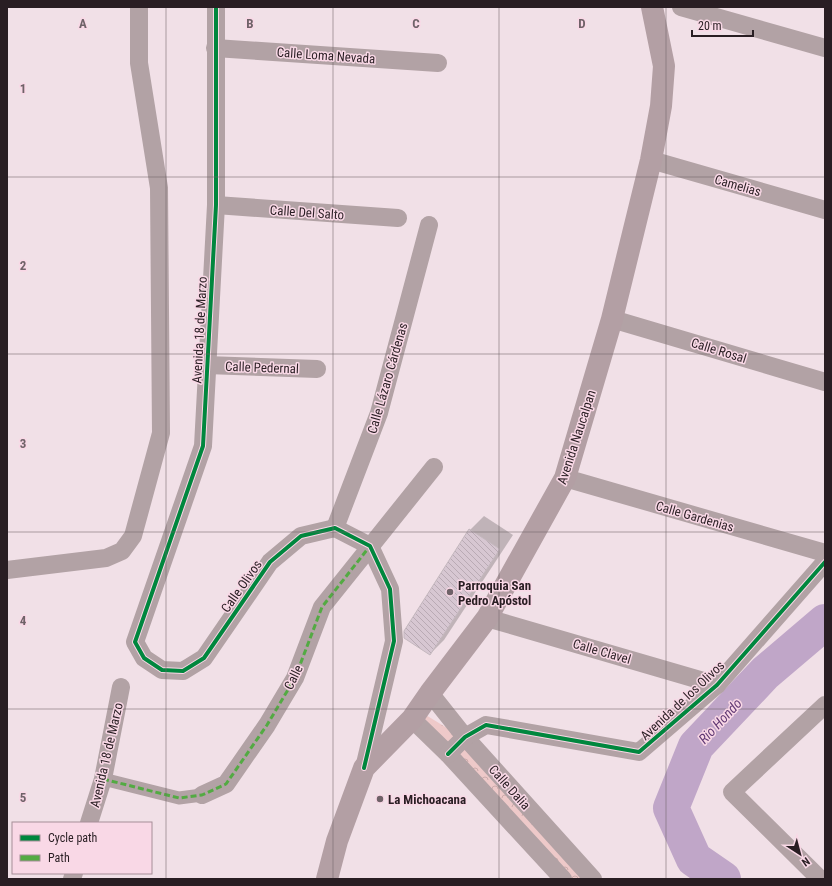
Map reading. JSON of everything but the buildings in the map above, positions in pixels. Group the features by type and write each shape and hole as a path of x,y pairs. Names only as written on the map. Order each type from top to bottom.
{"main road":[{"name":"Avenida Naucalpan","path":"327,879 336,841 364,768 412,719 487,618 565,478 612,319 651,160 661,106 664,66 652,7"}],"street":[{"path":"7,570 106,558 122,551 133,536 161,433 159,188 139,63 140,7"},
{"name":"Avenida 18 de Marzo","path":"135,642 203,446 206,365 216,205 216,7"},
{"path":"681,7 825,48"},
{"name":"Calle Loma Nevada","path":"215,48 438,63"},
{"name":"Camelias","path":"651,160 825,210"},
{"name":"Calle Del Salto","path":"216,205 398,218"},
{"name":"Calle Lázaro Cárdenas","path":"335,528 379,413 429,225"},
{"name":"Calle Rosal","path":"612,319 825,382"},
{"name":"Calle Pedernal","path":"206,365 317,369"},
{"name":"Calle","path":"202,795 226,784 266,726 295,678 322,607 434,467"},
{"name":"Calle Gardenias","path":"565,478 825,553"},
{"path":"335,528 370,546 390,589 394,642 364,768"},
{"name":"Calle Olivos","path":"135,642 144,658 162,670 183,671 204,658 270,562 301,536 335,528"},
{"name":"Avenida de los Olivos","path":"448,754 465,737 486,725 639,752 717,685 825,562"},
{"name":"Calle Clavel","path":"487,618 717,685"},
{"name":"Avenida 18 de Marzo","path":"89,822 103,779 121,687"},
{"name":"Calle Dalia","path":"430,693 465,737 593,879"},
{"path":"820,879 732,792 825,704"},
{"name":"Calle Dalia","path":"412,719 448,754 564,879"},
{"path":"103,779 179,798 202,795"}],"green space":[{"path":"416,709 465,739 592,879 564,879"}],"waterway":[{"name":"Rio Hondo","path":"723,879 694,859 671,808 696,746 765,673 825,622"}],"marked path":[{"path":"103,779 179,798 202,795 226,784 267,725 295,678 322,607 370,546"}],"cycle path":[{"path":"216,7 216,205 203,446 135,642 144,658 162,670 183,671 204,658 270,562 301,536 335,528 370,546 390,589 394,641 364,768"},
{"path":"448,754 465,737 486,725 639,752 717,685 825,562"}],"place":[{"name":"Parroquia San Pedro Apóstol","path":"450,592"},
{"name":"La Michoacana","path":"380,799"}]}
